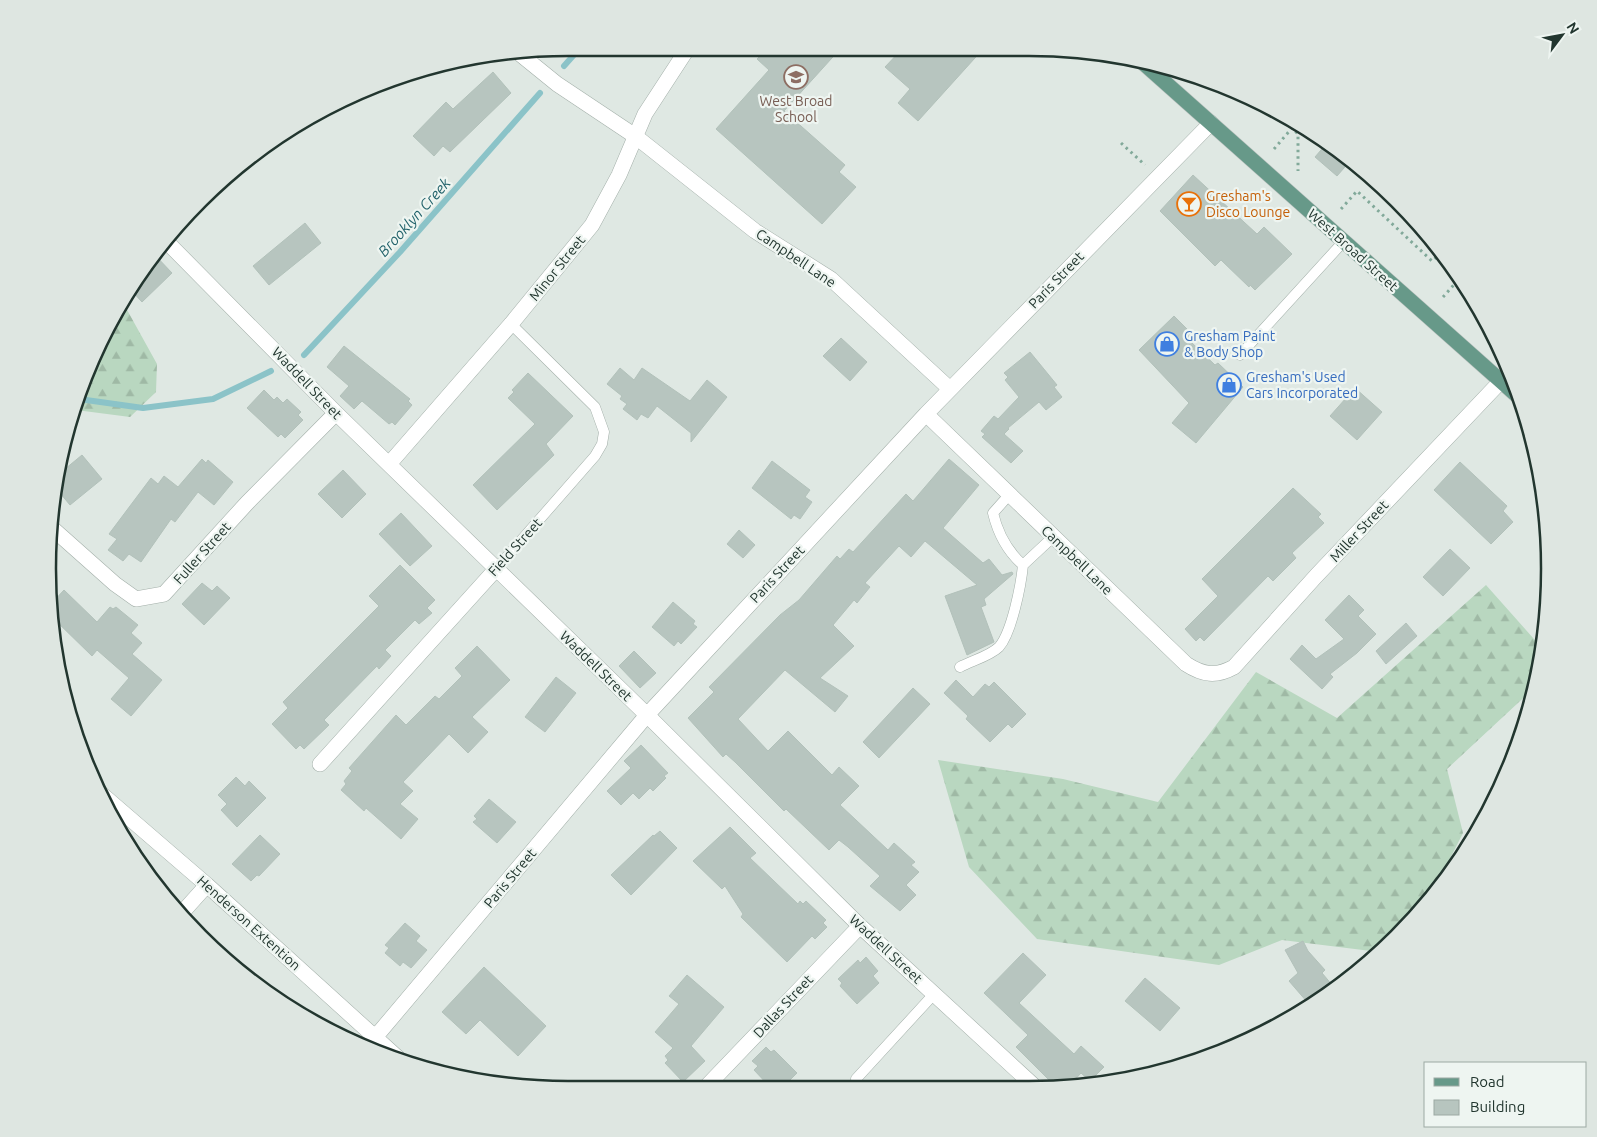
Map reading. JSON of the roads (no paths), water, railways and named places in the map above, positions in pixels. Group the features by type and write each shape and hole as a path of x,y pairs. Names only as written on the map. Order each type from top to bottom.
{"main road":[{"name":"West Broad Street","path":"1154,72 1508,387"}],"street":[{"name":"Minor Street","path":"390,464 511,324 592,225 620,173 635,136 660,90 683,56"},
{"name":"Campbell Lane","path":"525,58 557,84 635,136 740,220 831,279 950,389"},
{"name":"Paris Street","path":"371,1042 647,715 926,414 1211,123"},
{"name":"Waddell Street","path":"171,246 336,413 647,715 860,926 1029,1081"},
{"name":"Miller Street","path":"1213,674 1224,673 1234,667 1316,576 1501,381"},
{"name":"Fuller Street","path":"57,533 115,584 136,599 164,594 246,503 336,413"},
{"name":"Campbell Lane","path":"926,414 1186,664 1195,670 1213,674"},
{"name":"Field Street","path":"320,764 496,568"},
{"name":"Henderson Extention","path":"114,805 208,885 370,1041"},
{"path":"186,909 208,885"},
{"name":"Dallas Street","path":"712,1081 860,926"}],"lane":[{"path":"1240,355 1344,241"},
{"name":"Field Street","path":"496,568 595,456 602,444 604,432 595,407 511,324"},
{"path":"1009,495 993,513 996,528 1011,554 1023,565"},
{"path":"960,667 998,648 1005,636 1021,587 1023,565 1053,537"},
{"path":"856,1079 934,994"}],"waterway":[{"name":"Brooklyn Creek","path":"564,66 573,56"},
{"name":"Brooklyn Creek","path":"304,355 400,252 540,93"},
{"name":"Brooklyn Creek","path":"85,400 143,408 213,399 271,371"}],"place":[{"name":"West Broad School","path":"796,77"},
{"name":"Gresham's Disco Lounge","path":"1189,204"},
{"name":"Gresham Paint & Body Shop","path":"1167,344"},
{"name":"Gresham's Used Cars Incorporated","path":"1229,385"}]}
